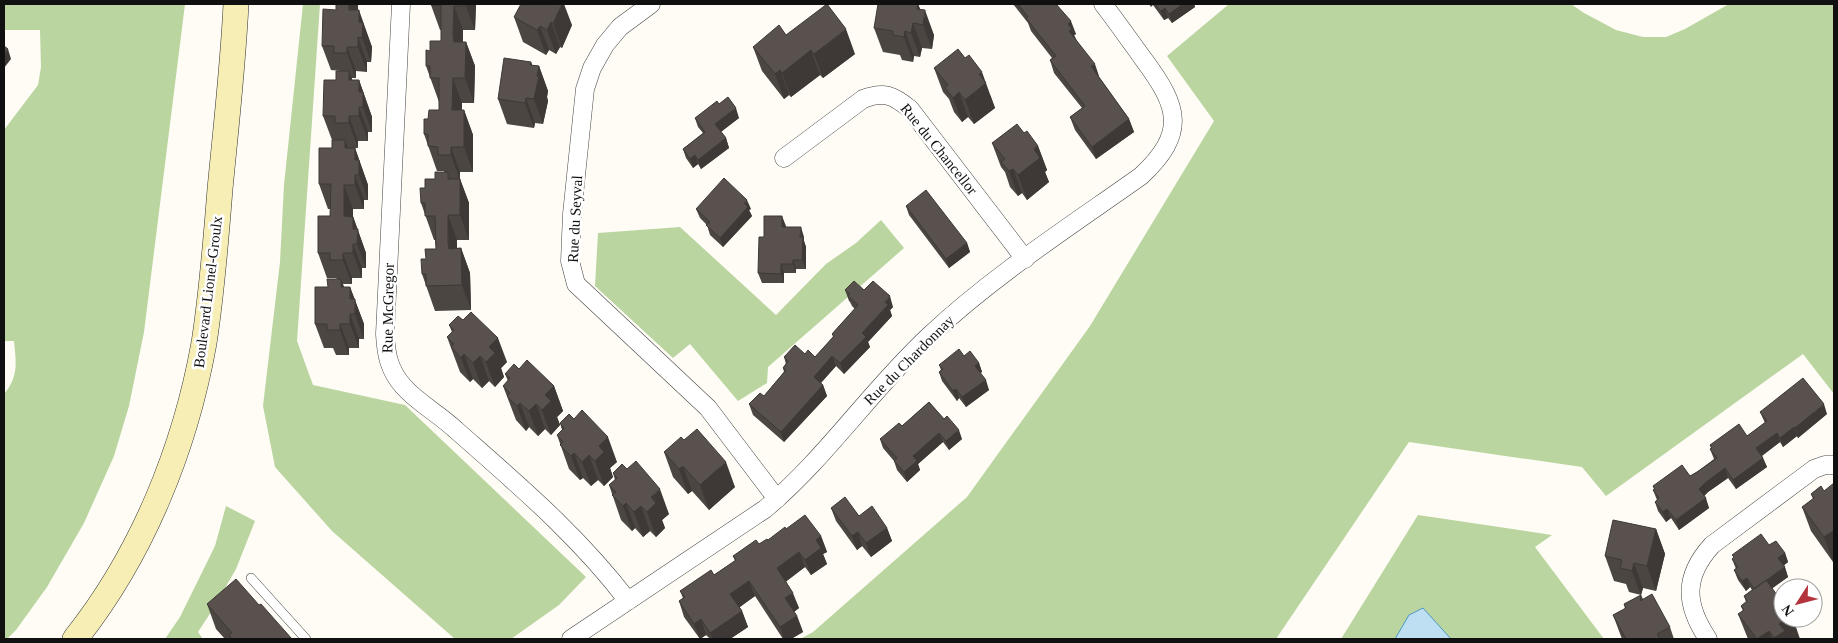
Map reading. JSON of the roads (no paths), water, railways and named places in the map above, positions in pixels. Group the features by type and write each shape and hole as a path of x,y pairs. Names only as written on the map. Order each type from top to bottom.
{"main road":[{"name":"Boulevard Lionel-Groulx","path":"75,639 94,616 120,574 143,530 166,479 182,433 196,382 204,343 212,284 235,36 236,4"},
{"name":"Boulevard Lionel-Groulx","path":"235,36 241,4"}],"street":[{"name":"Rue McGregor","path":"400,4 385,334 388,364 403,386 412,395 445,420 564,527 605,570 628,601"},
{"name":"Rue du Seyval","path":"651,4 620,27 606,45 592,68 585,89 572,214 570,261 576,284 708,408 778,499"},
{"name":"Rue du Chardonnay","path":"571,639 753,518 778,499 928,337 1025,259 1141,176 1155,163 1164,151 1170,137 1173,117 1170,102 1165,91 1103,4"},
{"name":"Rue du Chancellor","path":"784,158 862,99 886,94 898,98 910,109 1025,259"},
{"path":"1708,639 1693,613 1690,598 1691,582 1703,555 1712,545 1814,469 1825,465 1834,465"}],"lane":[{"path":"251,578 306,639"}],"water":[{"path":"1423,608 1451,639 1395,639 1409,615"}]}
